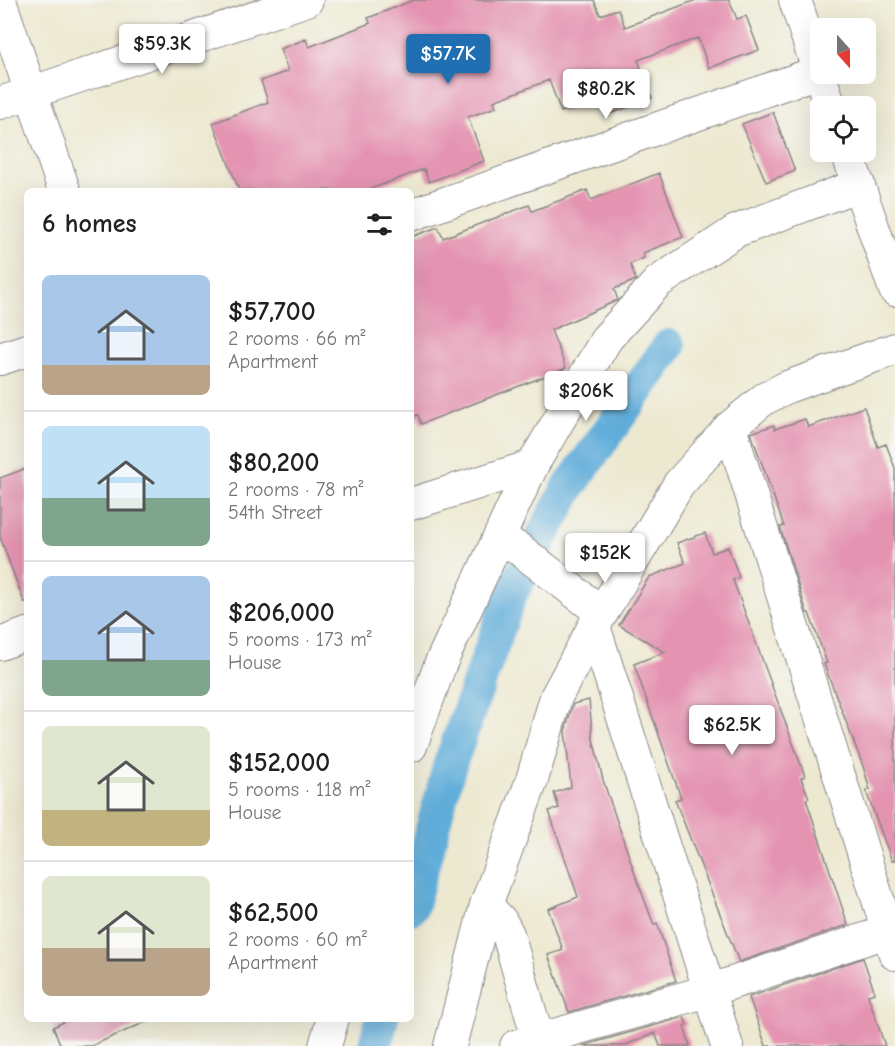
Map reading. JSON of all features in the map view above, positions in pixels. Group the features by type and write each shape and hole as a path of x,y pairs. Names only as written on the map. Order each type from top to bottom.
{"street":[{"path":"0,104 307,0"},
{"path":"795,0 810,47"},
{"path":"0,1 63,188"},
{"path":"414,214 810,75"},
{"path":"850,162 895,290"},
{"path":"414,738 440,665 509,543 532,466 607,338 658,282 736,231 861,194"},
{"path":"450,1046 486,905 532,780 556,697 598,620 680,484 730,427 764,399 787,387 895,349"},
{"path":"0,359 24,351"},
{"path":"486,905 501,921 508,934 531,1043 892,938 730,427"},
{"path":"414,503 532,466"},
{"path":"509,543 577,594 598,620 708,991 727,1046"},
{"path":"0,644 24,635"},
{"path":"325,1046 332,1022"}],"building":[{"path":"414,0 594,0 600,15 618,9 625,27 696,0 729,0 737,19 746,16 759,50 709,68 698,38 638,60 652,98 605,116 599,98 561,112 549,80 494,101 496,107 468,117 484,161 429,182 424,169 373,188 238,188 213,123 268,102 261,81 288,71 280,49 306,39 309,47 370,23 368,18"},
{"path":"773,112 795,171 766,182 742,124"},
{"path":"659,173 683,237 643,253 644,258 630,264 636,280 614,289 618,300 551,330 566,368 421,424 418,415 414,416 414,236 438,227 443,238 529,205 532,211 587,190 591,200"},
{"path":"864,407 878,447 886,444 895,468 895,860 892,861 866,791 870,790 863,766 824,664 827,663 809,613 807,613 780,527 784,526 751,433 774,425 775,429 805,419 808,427"},
{"path":"24,469 24,602 0,537 0,478"},
{"path":"705,533 712,553 728,547 739,577 733,580 805,776 801,778 809,798 806,799 848,925 739,962 675,800 681,798 634,664 665,652 619,625 649,577 685,563 677,543"},
{"path":"589,700 593,739 603,780 636,877 654,925 657,923 676,981 569,1012 548,955 563,950 548,909 578,897 549,811 559,808 554,793 571,787 565,731 573,704"},
{"path":"863,958 875,993 868,995 885,1046 766,1046 749,997"},
{"path":"684,1017 687,1025 684,1026 690,1046 660,1046 655,1033 623,1046 582,1046"},
{"path":"64,1022 146,1022 91,1046 61,1046 53,1027"}],"waterway":[{"path":"414,897 449,767 510,596 569,487 669,346"},
{"path":"375,1046 381,1022"}]}
